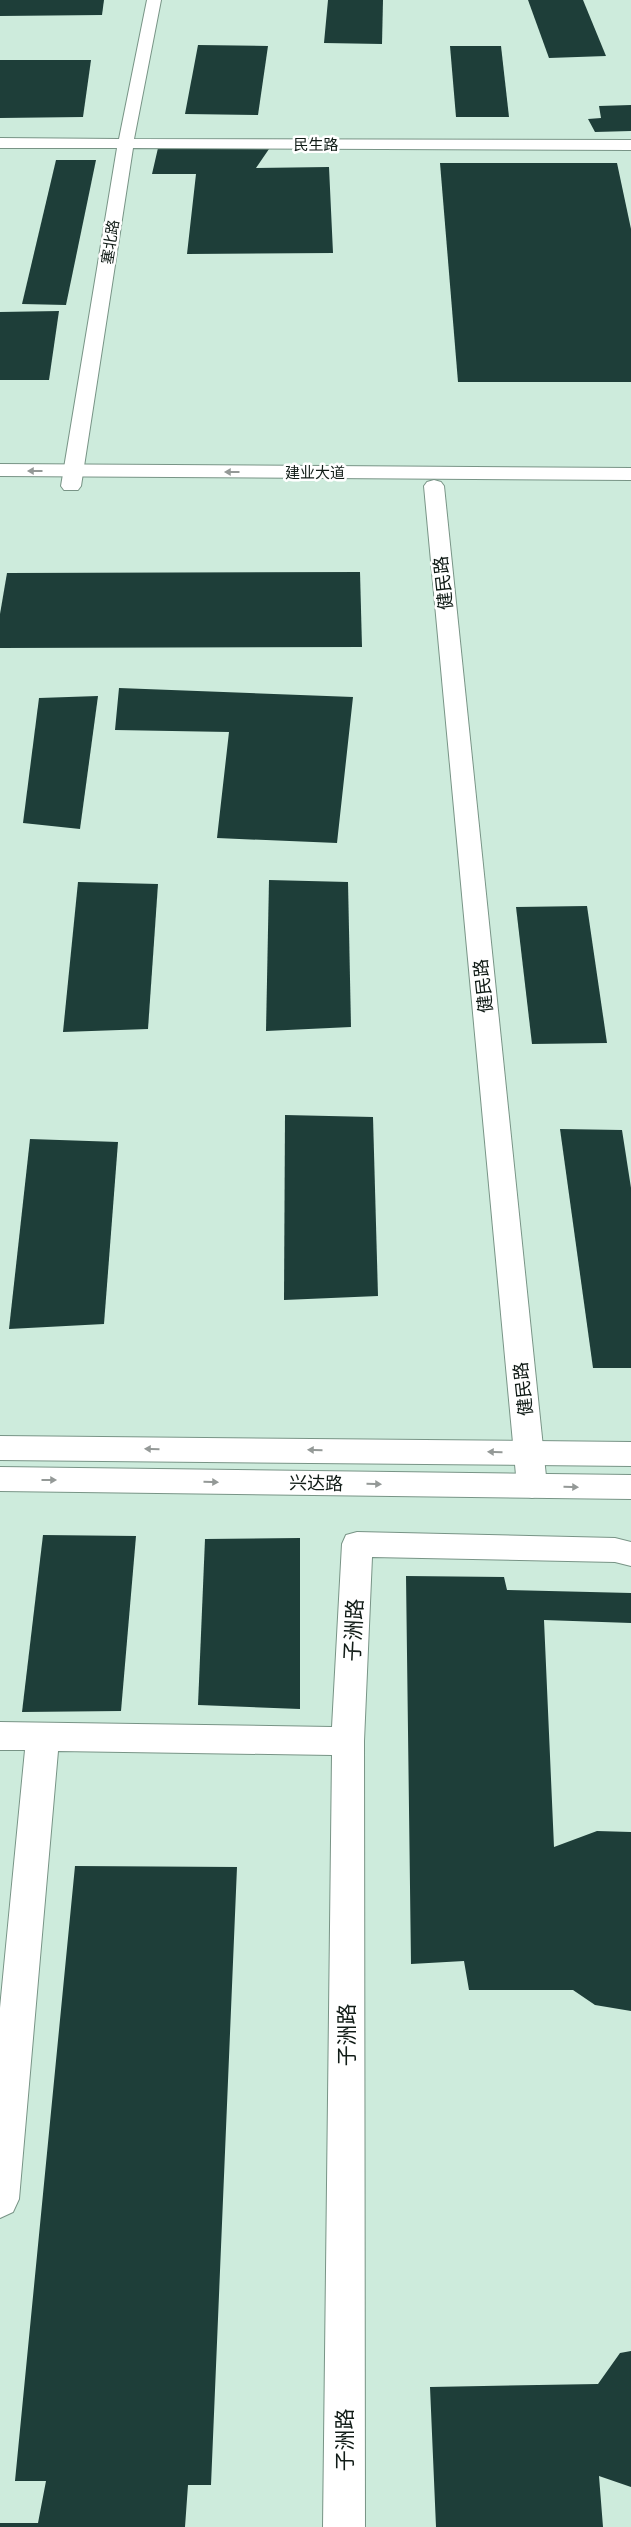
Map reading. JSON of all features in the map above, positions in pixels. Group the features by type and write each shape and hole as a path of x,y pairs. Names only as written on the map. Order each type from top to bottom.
{"street":[{"name":"塞北路","path":"73,478 126,143 154,0"},
{"name":"民生路","path":"0,143 631,145"},
{"name":"建业大道","path":"0,470 73,478 434,486 631,486"},
{"name":"建业大道","path":"0,485 73,478 631,474"},
{"name":"健民路","path":"434,486 532,1486"},
{"name":"兴达路","path":"0,1448 631,1454"},
{"name":"兴达路","path":"0,1480 631,1487"},
{"name":"子洲路","path":"344,2527 348,1741 357,1544 616,1550 631,1554"},
{"path":"0,1736 348,1741"},
{"path":"0,2199 43,1737"}],"building":[{"path":"0,0 104,0 102,15 0,16"},
{"path":"328,0 383,0 382,44 324,43"},
{"path":"528,0 583,0 606,56 549,58"},
{"path":"198,45 268,46 258,115 185,114"},
{"path":"450,46 501,46 509,117 456,117"},
{"path":"0,60 91,60 83,117 0,118"},
{"path":"631,105 631,131 595,132 588,119 601,118 599,106"},
{"path":"158,148 269,149 256,168 329,167 333,253 187,254 196,174 152,174"},
{"path":"56,160 96,160 66,305 22,304"},
{"path":"440,163 617,163 631,229 631,382 458,382"},
{"path":"59,311 49,380 0,380 0,312"},
{"path":"360,572 362,647 0,648 0,614 7,573"},
{"path":"119,688 353,697 337,843 217,838 229,732 115,730"},
{"path":"98,696 80,829 23,823 39,698"},
{"path":"269,880 348,882 351,1027 266,1031"},
{"path":"78,882 158,884 148,1029 63,1032"},
{"path":"587,906 607,1043 532,1044 516,907"},
{"path":"285,1115 373,1117 378,1296 284,1300"},
{"path":"560,1129 622,1130 631,1188 631,1368 593,1368"},
{"path":"30,1139 118,1142 104,1324 9,1329"},
{"path":"43,1535 136,1536 121,1711 22,1712"},
{"path":"300,1538 300,1709 198,1705 205,1539"},
{"path":"406,1576 504,1577 507,1590 631,1593 631,1623 544,1620 554,1847 597,1831 631,1832 631,2011 595,2005 573,1990 469,1990 464,1961 411,1964"},
{"path":"75,1866 237,1867 211,2485 188,2485 185,2527 0,2527 0,2523 38,2523 46,2481 15,2481"},
{"path":"631,2351 631,2487 599,2476 603,2527 436,2527 430,2387 598,2384 620,2353"}]}
